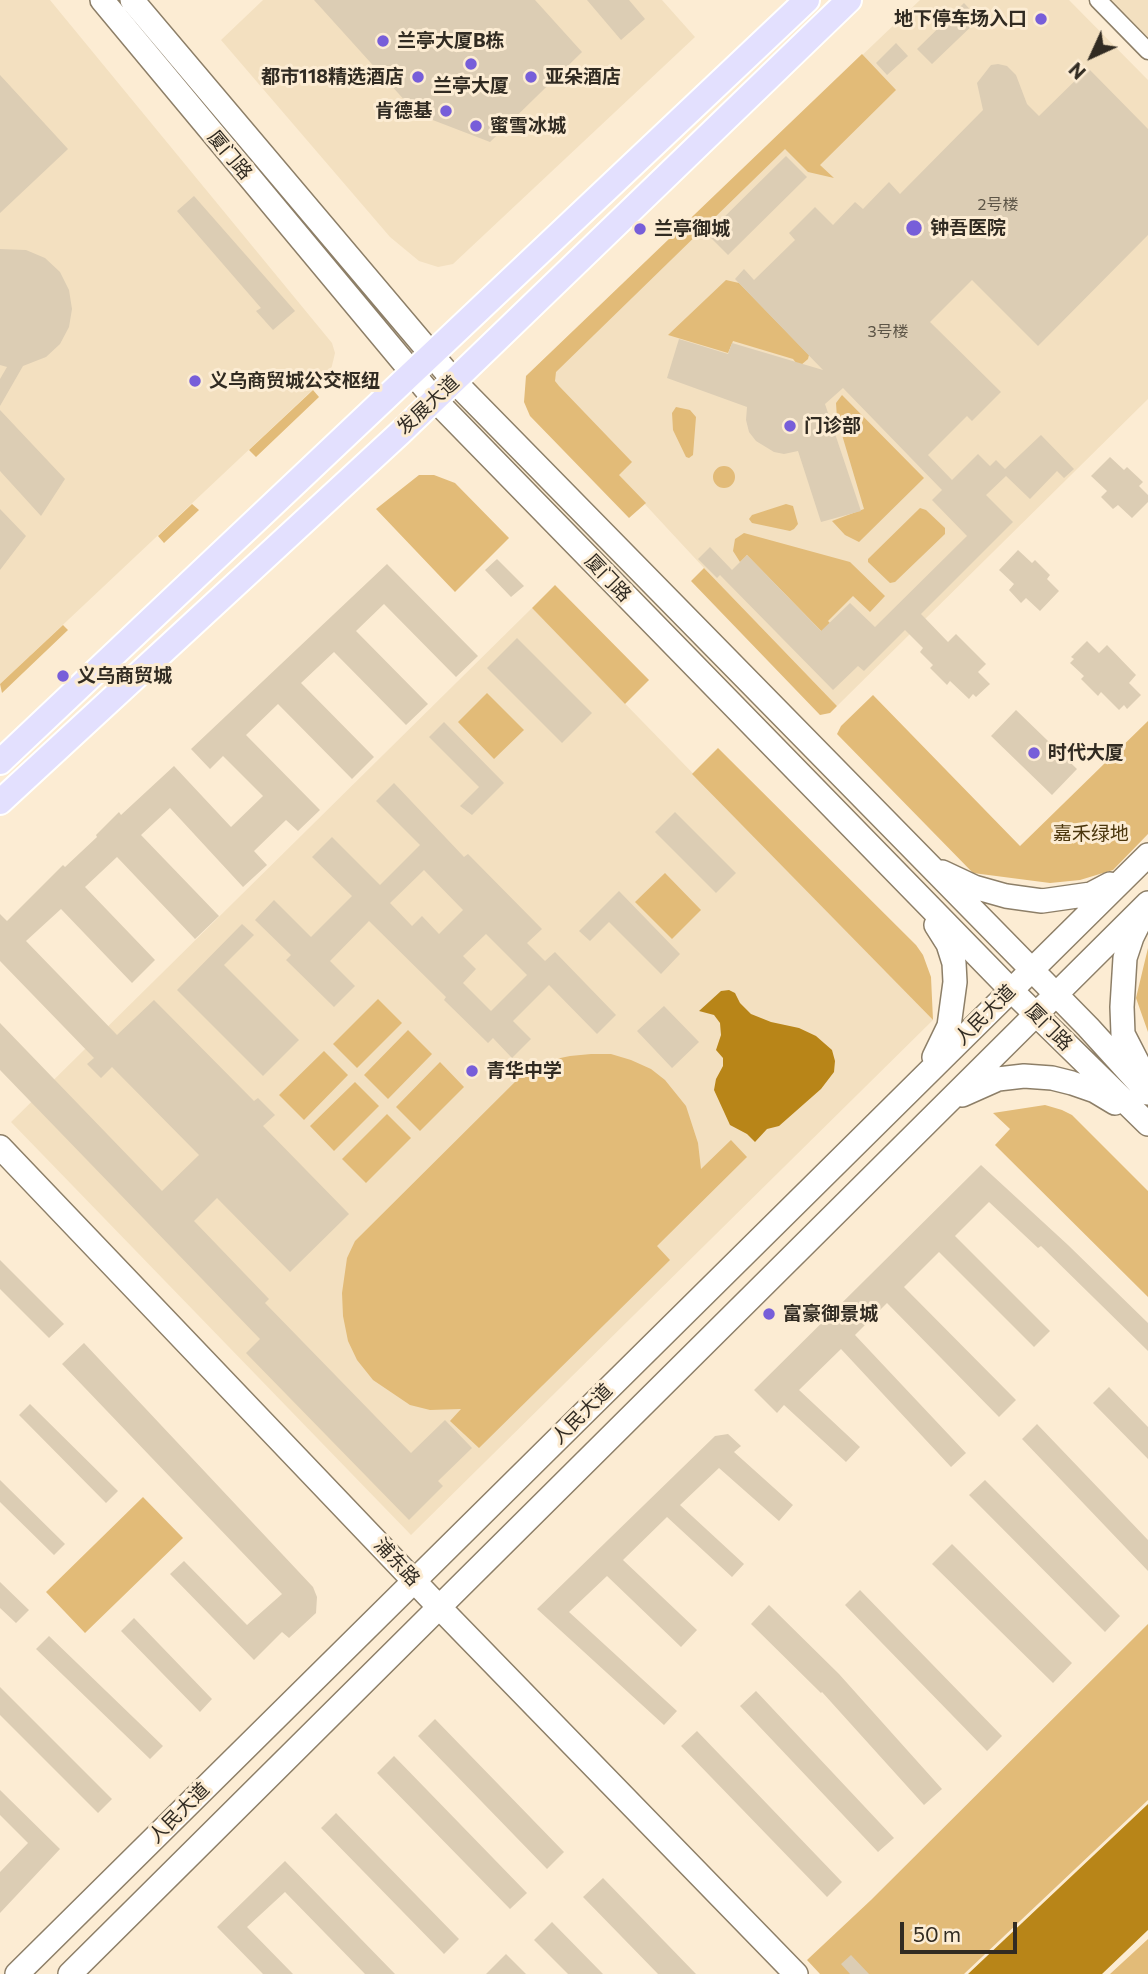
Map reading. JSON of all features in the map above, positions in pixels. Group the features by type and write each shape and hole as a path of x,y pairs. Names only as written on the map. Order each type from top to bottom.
{"main road":[{"name":"发展大道","path":"0,762 807,0"},
{"name":"发展大道","path":"0,802 435,400 849,0"}],"street":[{"name":"厦门路","path":"102,0 435,400 1011,990 1146,1123"},
{"name":"厦门路","path":"132,0 454,381 1148,1093"},
{"path":"1098,0 1148,51"},
{"name":"人民大道","path":"17,1974 1148,855"},
{"path":"929,867 974,887 1006,896 1042,901 1091,894 1131,872"},
{"path":"913,890 948,944 954,963 955,982 949,1027 925,1076"},
{"path":"1148,905 1125,958 1122,1007 1123,1034 1148,1083"},
{"name":"人民大道","path":"70,1974 1148,905"},
{"path":"949,1100 998,1079 1052,1077 1095,1091 1146,1123"},
{"name":"浦东路","path":"0,1147 439,1607 796,1974"}],"shaded area":[{"path":"0,0 50,0 332,343 335,353 331,370 323,380 0,684"},
{"path":"263,0 662,0 695,37 453,264 438,267 419,261 390,237 221,40"},
{"name":"钟吾医院","path":"920,0 1069,0 1148,80 1148,399 837,706 704,568 526,376"},
{"path":"1110,0 1148,0 1148,39"},
{"name":"青华中学","path":"532,608 933,1020 411,1535 11,1122"},
{"path":"729,990 735,993 751,1014 799,1028 816,1036 832,1050 835,1061 834,1072 821,1089 779,1126 767,1129 755,1142 747,1134 730,1125 714,1090 723,1066 723,1058 716,1050 721,1035 720,1023 714,1015 699,1011 721,991"},
{"path":"1148,1804 1148,1930 1102,1974 968,1974"}],"green space":[{"path":"862,54 896,90 820,165 834,178 808,172 785,149 556,372 555,381 559,386 632,462 619,475 646,503 629,518 530,416 524,402 526,376"},
{"path":"726,280 739,283 809,355 808,359 801,365 793,359 733,341 728,353 668,335"},
{"path":"313,390 319,397 256,457 249,450"},
{"path":"842,395 924,478 859,542 845,535 832,521 864,509 837,418 836,403"},
{"path":"676,407 690,410 696,417 693,455 689,458 686,457 673,430 672,413"},
{"path":"720,466 728,466 735,473 735,481 728,488 720,488 713,481 713,473"},
{"path":"419,475 434,475 455,483 509,538 455,592 376,509"},
{"path":"192,504 199,510 164,543 158,536"},
{"path":"786,504 793,506 798,524 790,531 752,523 749,519 752,515"},
{"path":"920,508 926,510 945,528 945,534 895,582 890,583 868,559"},
{"path":"744,533 850,562 885,596 870,612 853,596 828,621 841,635 833,643 747,555 740,562 733,551 735,539"},
{"path":"704,568 837,706 830,713 820,715 691,581"},
{"path":"555,585 649,680 625,704 532,608"},
{"path":"63,625 68,630 2,693 0,684"},
{"path":"487,693 524,730 494,759 458,722"},
{"name":"嘉禾绿地","path":"873,695 1020,846 1148,721 1148,834 1113,870 1080,880 1050,883 973,873 837,734 841,726"},
{"path":"718,748 916,945 931,977 933,1020 692,774"},
{"path":"665,873 701,910 672,939 635,902"},
{"path":"1148,948 1148,1032 1136,998"},
{"path":"378,999 402,1023 357,1068 333,1044"},
{"path":"408,1030 432,1054 388,1099 364,1075"},
{"path":"324,1051 348,1075 304,1120 279,1095"},
{"path":"591,1054 611,1054 631,1060 651,1069 665,1080 686,1106 698,1143 701,1169 731,1140 747,1157 657,1246 670,1260 479,1448 450,1421 461,1409 430,1410 410,1405 373,1380 357,1360 348,1341 343,1316 342,1293 347,1258 355,1241 524,1073 541,1062"},
{"path":"440,1062 464,1087 420,1131 396,1107"},
{"path":"355,1082 379,1106 334,1151 310,1126"},
{"path":"1045,1105 1072,1115 1148,1191 1148,1297 995,1145 1010,1129 993,1113"},
{"path":"387,1114 411,1138 366,1183 342,1159"},
{"path":"143,1497 183,1538 85,1633 46,1592"},
{"path":"1148,1624 1148,1800 964,1974 820,1974 807,1960 871,1900"},
{"path":"1148,1939 1148,1974 1110,1974"}],"building":[{"name":"兰亭大厦","path":"314,0 535,0 582,52 490,142 417,114"},
{"path":"587,0 629,0 645,19 621,40"},
{"path":"964,3 979,19 932,64 917,49"},
{"path":"896,43 908,56 887,75 876,63"},
{"path":"991,65 1007,66 1016,75 1027,104 1039,116 1088,68 1148,129 1148,235 1038,346 972,280 930,322 1001,392 972,421 967,416 928,455 952,480 978,454 990,466 996,460 1005,469 1041,435 1074,469 1064,478 1057,471 1030,499 1006,476 986,495 1013,522 921,614 948,642 956,634 986,664 978,672 990,684 976,697 973,694 969,699 950,681 947,685 930,668 933,665 920,652 923,648 905,630 864,671 858,666 833,690 720,575 717,578 698,559 710,547 732,570 747,555 821,631 850,603 875,627 967,536 932,500 942,490 843,388 825,404 861,511 821,522 798,451 784,454 774,452 756,441 749,432 747,407 667,378 679,339 728,354 732,343 823,370 735,279 744,269 754,280 795,240 789,233 815,207 833,225 855,202 863,209 889,182 900,194 983,110 977,83"},
{"path":"0,75 68,149 0,213"},
{"path":"786,156 807,177 728,255 707,234"},
{"path":"194,196 295,311 273,330 256,311 261,308 177,211"},
{"path":"0,249 26,250 45,258 60,272 69,290 72,309 69,327 60,344 46,357 23,366 0,406 0,379 7,367 0,365"},
{"path":"0,410 65,479 41,516 0,471"},
{"path":"1110,457 1124,470 1127,467 1143,482 1139,486 1148,495 1148,502 1132,518 1118,505 1113,509 1101,497 1107,491 1091,476"},
{"path":"0,509 26,536 0,570"},
{"path":"1018,550 1032,563 1035,560 1050,575 1047,579 1059,591 1040,611 1026,598 1021,603 1009,590 1014,584 999,570"},
{"path":"497,559 524,586 511,597 485,570"},
{"path":"387,564 478,656 456,677 384,604 356,631 428,704 406,725 334,652 301,683 374,757 352,779 278,704 246,735 320,810 298,831 286,820 254,851 267,865 243,887 170,808 141,835 219,916 195,939 117,857 85,887 155,960 132,983 61,909 26,941 117,1035 154,1000 254,1101 258,1098 275,1115 263,1126 349,1214 290,1272 217,1198 194,1221 269,1299 265,1303 411,1453 445,1420 472,1448 438,1481 443,1486 409,1520 246,1353 260,1339 0,1070 0,1023 162,1191 199,1155 112,1067 101,1078 87,1064 94,1058 0,961 0,914 7,921 63,865 65,867 97,837 119,812 121,815 174,766 231,827 263,796 223,756 210,769 191,749"},
{"path":"517,638 592,713 562,743 487,668"},
{"path":"1087,641 1099,653 1107,645 1136,675 1129,683 1141,695 1127,709 1124,705 1119,710 1101,692 1098,696 1081,679 1084,676 1070,663 1074,659 1071,657"},
{"name":"时代大厦","path":"1016,710 1077,769 1052,795 991,736"},
{"path":"444,722 504,783 472,815 460,806 479,787 429,737"},
{"path":"394,783 464,857 468,854 542,929 527,943 545,961 555,952 616,1015 597,1034 549,985 513,1021 531,1039 512,1058 493,1038 488,1043 369,921 330,961 355,986 334,1007 286,960 291,955 255,920 274,900 311,937 352,896 312,857 332,837 380,885 420,845 376,801","holes":["424,870 463,910 439,934 422,916 412,926 390,903","486,934 527,975 491,1011 463,983 476,969 463,956"]},
{"path":"675,812 736,873 716,893 655,832"},
{"path":"619,891 680,954 661,974 609,922 590,941 579,931"},
{"path":"242,924 254,935 224,965 299,1040 263,1076 177,990"},
{"path":"664,1006 699,1042 672,1068 637,1031"},
{"path":"981,1165 1148,1323 1148,1351 1041,1246 1038,1248 989,1202 955,1236 1050,1331 1034,1347 939,1252 904,1287 1016,1400 999,1417 887,1303 855,1335 966,1453 951,1467 841,1349 799,1390 860,1447 846,1462 784,1405 777,1413 754,1390"},
{"path":"0,1260 64,1324 49,1338 0,1289"},
{"path":"84,1343 313,1587 317,1597 316,1613 289,1638 282,1632 254,1660 170,1574 184,1561 247,1625 282,1594 62,1364"},
{"path":"1109,1387 1148,1427 1148,1459 1093,1403"},
{"path":"30,1404 118,1491 106,1503 19,1415"},
{"path":"1037,1424 1148,1540 1148,1571 1022,1439"},
{"path":"728,1434 741,1446 734,1452 793,1505 779,1521 719,1468 680,1505 744,1564 732,1577 667,1517 623,1560 697,1630 681,1647 607,1576 569,1612 677,1711 664,1725 537,1609 715,1436"},
{"path":"0,1480 65,1544 54,1555 0,1502"},
{"path":"985,1480 1120,1616 1105,1632 969,1495"},
{"path":"952,1544 1072,1663 1053,1683 932,1564"},
{"path":"0,1582 29,1610 16,1623 0,1608"},
{"path":"860,1590 1002,1736 987,1751 845,1605"},
{"path":"769,1605 839,1674 942,1789 924,1805 822,1692 751,1624"},
{"path":"134,1618 212,1699 200,1712 121,1631"},
{"path":"49,1636 163,1746 150,1759 36,1649"},
{"path":"0,1687 112,1799 98,1813 0,1715"},
{"path":"756,1691 894,1838 878,1852 740,1706"},
{"path":"435,1719 564,1852 547,1869 418,1736"},
{"path":"697,1731 842,1882 827,1897 681,1746"},
{"path":"394,1756 527,1893 510,1909 377,1773"},
{"path":"0,1790 60,1849 0,1913 0,1872 28,1843 0,1815"},
{"path":"336,1813 459,1939 444,1954 321,1828"},
{"path":"285,1861 395,1974 365,1974 285,1892 247,1927 293,1974 263,1974 217,1927"},
{"path":"603,1878 696,1974 658,1974 583,1897"},
{"path":"552,1922 603,1974 568,1974 534,1940"},
{"path":"506,1954 526,1974 486,1974"},
{"path":"851,1955 869,1974 850,1974 841,1964"}],"place":[{"name":"地下停车场入口","path":"1041,19"},
{"name":"兰亭大厦B栋","path":"383,41"},
{"name":"兰亭大厦","path":"471,64"},
{"name":"都市118精选酒店","path":"418,77"},
{"name":"亚朵酒店","path":"531,77"},
{"name":"肯德基","path":"446,111"},
{"name":"蜜雪冰城","path":"476,126"},
{"name":"钟吾医院","path":"914,228"},
{"name":"兰亭御城","path":"640,229"},
{"name":"义乌商贸城公交枢纽","path":"195,381"},
{"name":"门诊部","path":"790,426"},
{"name":"义乌商贸城","path":"63,676"},
{"name":"时代大厦","path":"1034,753"},
{"name":"青华中学","path":"472,1071"},
{"name":"富豪御景城","path":"769,1314"}]}
